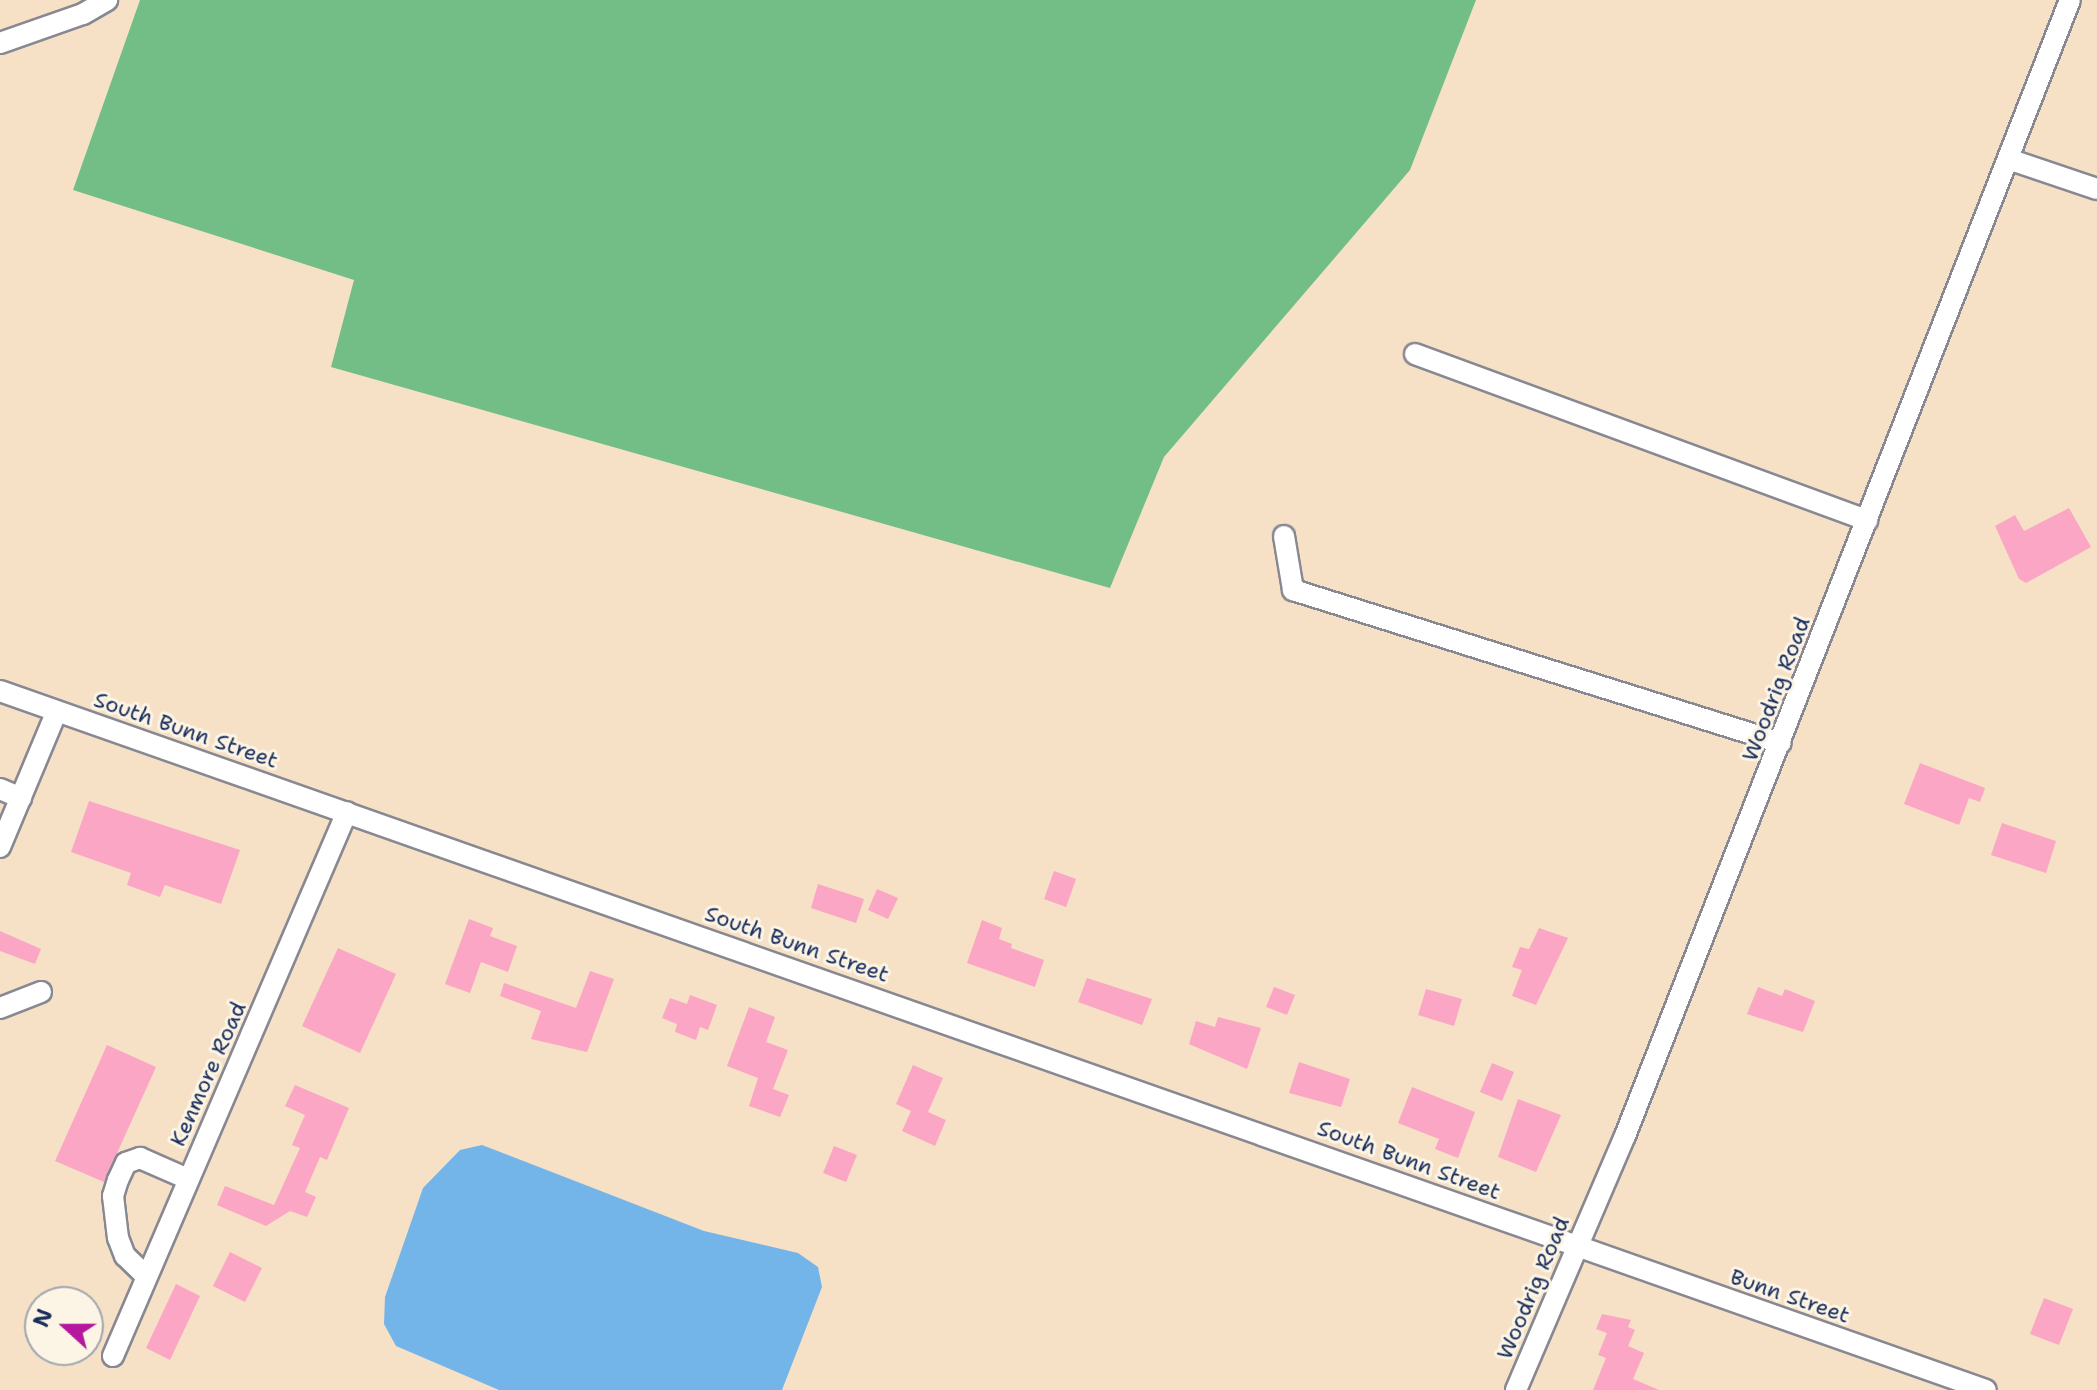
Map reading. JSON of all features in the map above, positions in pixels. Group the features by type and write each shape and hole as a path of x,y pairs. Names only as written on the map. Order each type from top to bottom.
{"street":[{"path":"0,43 83,14 107,0"},
{"name":"Woodrig Road","path":"1516,1390 1577,1248 1781,743 2070,0"},
{"path":"2008,159 2097,189"},
{"path":"1415,354 1867,520"},
{"path":"1284,536 1293,590 1781,743"},
{"name":"South Bunn Street","path":"0,691 1039,1053 1577,1248"},
{"path":"0,847 57,711"},
{"path":"0,789 21,798"},
{"name":"Kenmore Road","path":"113,1356 347,812"},
{"path":"0,1008 41,992"},
{"path":"146,1276 125,1256 118,1238 113,1196 118,1180 126,1163 140,1158 188,1179"},
{"name":"Bunn Street","path":"1577,1248 1986,1390"}],"green space":[{"path":"140,0 1476,0 1410,170 1164,457 1110,588 331,367 354,280 73,190"}],"water":[{"path":"482,1145 704,1231 798,1253 818,1267 822,1287 782,1390 499,1390 396,1346 384,1324 385,1297 423,1188 460,1150"}],"building":[{"path":"2069,508 2091,547 2026,583 2019,579 1995,526 2015,515 2024,531"},
{"path":"1920,763 1985,788 1980,802 1969,798 1959,825 1904,804"},
{"path":"89,801 240,850 221,904 165,885 160,897 127,885 131,873 71,852"},
{"path":"2002,823 2056,841 2046,873 1991,855"},
{"path":"1054,871 1076,879 1066,907 1044,899"},
{"path":"818,884 864,899 856,923 811,908"},
{"path":"877,889 898,898 888,919 868,910"},
{"path":"469,919 493,928 490,936 517,946 508,972 481,962 470,993 445,984"},
{"path":"982,920 1002,928 999,939 1012,944 1011,948 1044,960 1035,987 967,963"},
{"path":"1539,928 1568,938 1536,1005 1512,996 1522,970 1512,967 1520,947 1529,949"},
{"path":"0,931 41,949 35,964 0,951"},
{"path":"338,948 396,974 360,1053 302,1026"},
{"path":"590,971 614,979 587,1052 531,1039 541,1011 500,996 504,983 576,1008"},
{"path":"1087,978 1152,999 1142,1025 1078,1002"},
{"path":"1274,987 1295,995 1287,1015 1266,1007"},
{"path":"1758,987 1782,996 1785,989 1815,1001 1803,1032 1747,1014"},
{"path":"1426,989 1462,999 1454,1026 1418,1015"},
{"path":"690,995 717,1005 708,1030 700,1027 696,1040 675,1032 677,1024 662,1018 670,998 687,1004"},
{"path":"749,1007 775,1017 766,1042 788,1050 773,1089 789,1095 780,1117 749,1106 758,1078 727,1066"},
{"path":"1218,1017 1261,1028 1247,1069 1189,1044 1196,1021 1215,1027"},
{"path":"107,1045 156,1067 104,1182 55,1161"},
{"path":"1299,1062 1350,1079 1341,1107 1289,1093"},
{"path":"1492,1063 1514,1072 1502,1101 1480,1092"},
{"path":"913,1065 943,1078 928,1112 946,1120 935,1146 902,1131 911,1111 896,1104"},
{"path":"295,1085 349,1108 327,1160 320,1157 305,1192 316,1197 307,1217 290,1211 266,1226 217,1205 225,1186 274,1205 300,1148 292,1145 305,1115 285,1106"},
{"path":"1412,1087 1475,1112 1458,1158 1435,1149 1439,1139 1398,1123"},
{"path":"1518,1099 1561,1115 1536,1172 1498,1157"},
{"path":"834,1146 857,1155 846,1182 823,1173"},
{"path":"230,1252 262,1268 245,1302 213,1286"},
{"path":"176,1284 200,1296 170,1360 146,1348"},
{"path":"2044,1298 2073,1309 2059,1345 2030,1334"},
{"path":"1602,1314 1631,1320 1628,1327 1635,1330 1628,1346 1644,1353 1633,1379 1659,1390 1593,1390 1606,1358 1598,1355 1607,1333 1596,1329"}]}
